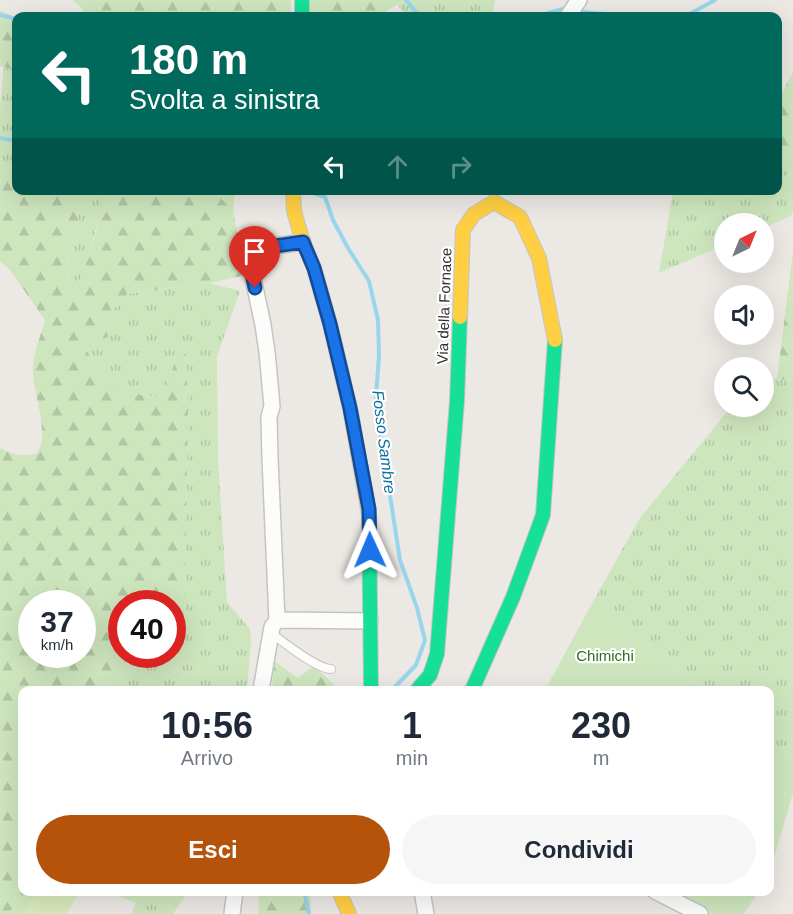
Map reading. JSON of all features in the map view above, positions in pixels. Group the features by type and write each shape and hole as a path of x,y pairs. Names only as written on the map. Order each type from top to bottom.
{"street":[{"path":"293,195 294,211 330,324 350,408 369,509 371,686"},
{"name":"Via della Fornace","path":"420,686 430,675 436,654 457,400 463,230 474,214 497,196 520,217 539,258 556,344 543,515 513,597 474,686"},
{"path":"262,686 274,627 269,417 272,406 263,325 247,250 303,242"},
{"path":"274,627 370,621"},
{"path":"232,914 234,896"},
{"path":"341,896 349,914"},
{"path":"665,896 700,914"}],"lane":[{"path":"274,627 305,657 326,669 331,669"}],"green space":[{"path":"72,0 291,0 291,12 84,12"},
{"path":"309,0 405,0 385,12 308,12"},
{"path":"405,0 495,0 493,12 403,12 398,5"},
{"path":"0,10 12,16 12,69 0,66"},
{"path":"4,67 12,69 12,165 0,171 0,107"},
{"path":"793,72 793,155 782,154 782,93"},
{"path":"783,153 793,155 793,211 791,216 774,224 774,213 714,213 714,249 659,273 672,195 782,195"},
{"path":"12,165 12,195 78,195 79,227 69,249 67,287 71,298 92,246 102,195 218,195 233,211 246,275 209,283 127,294 106,318 108,337 84,346 102,374 130,393 162,398 176,354 186,354 188,410 185,590 108,590 108,668 133,668 111,680 107,686 18,686 18,892 10,914 0,914 0,448 26,455 36,454 40,446 42,424 33,366 45,320 10,270 0,261 0,171"},
{"path":"78,195 102,195 101,209 87,264 71,299 67,287 69,249 79,227"},
{"path":"218,195 235,195 233,211"},
{"path":"793,252 793,382 777,378"},
{"path":"209,283 240,291 217,356 218,460 227,602 250,629 247,686 107,686 111,680 133,668 186,668 188,410 186,355 176,354 163,398 130,393 102,374 84,345 108,337 106,318 127,294"},
{"path":"777,378 793,382 793,756 774,744 774,686 696,686 595,598 640,518 723,417 774,417 774,380"},
{"name":"Chimichi","path":"595,598 696,686 547,686"},
{"path":"274,661 298,678 314,666 336,686 272,686"},
{"path":"774,744 793,756 793,793 774,857"},
{"path":"18,892 18,896 77,896 66,914 10,914"},
{"path":"34,896 77,896 66,914 23,914"},
{"path":"118,896 186,896 173,914 131,914 136,903"},
{"path":"258,896 310,896 311,914 259,914"},
{"path":"670,896 756,896 744,914 710,914"}],"waterway":[{"name":"Fosso Sambre","path":"406,0 416,12"},
{"path":"693,12 715,0"},
{"path":"552,12 568,10"},
{"path":"576,11 585,12"},
{"path":"0,15 12,18"},
{"path":"0,138 12,140"},
{"path":"319,195 325,197"},
{"name":"Fosso Sambre","path":"325,195 333,220 369,281 378,320 379,356 376,395 379,425 400,560 417,608 425,640 416,665 396,686"},
{"name":"Fosso Sambre","path":"305,896 309,914"}],"traffic: fast":[{"path":"302,0 302,12"},
{"path":"420,686 430,675 437,654 457,401 460,317"},
{"path":"474,686 513,597 543,515 555,340"},
{"path":"369,514 371,686"}],"traffic: slow":[{"path":"293,195 294,211 330,324 350,408 369,514"},
{"path":"460,317 463,230 474,214 494,202 520,217 539,258 555,340"},
{"path":"341,896 349,914"}],"route":[{"path":"255,288 247,250 303,242 314,268 330,324 350,408 369,509 370,550"}]}
